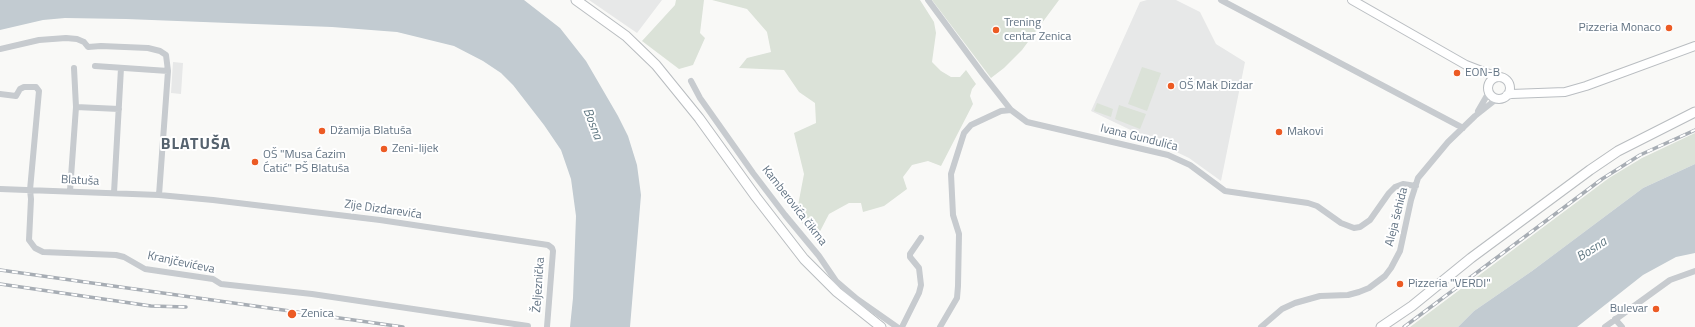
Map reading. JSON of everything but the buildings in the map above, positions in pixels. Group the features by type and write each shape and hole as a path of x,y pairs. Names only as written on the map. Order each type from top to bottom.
{"highway":[{"path":"576,0 626,36 656,65 699,118 756,198 804,259 837,292 881,327"},
{"path":"1381,327 1412,306 1477,254 1585,173 1618,151 1695,112"}],"main road":[{"path":"1352,0 1472,68 1481,75 1492,97 1498,99 1511,94 1565,92 1586,86 1695,46"},
{"path":"1472,68 1504,78 1509,84 1530,93"},
{"path":"1488,89 1491,80 1497,77"},
{"path":"1507,95 1510,90 1509,84"}],"street":[{"name":"Ivana Gundulića","path":"928,0 977,67 1011,110 1027,122 1140,148 1182,160 1224,191 1308,202 1317,206 1341,223 1354,228 1360,227 1370,220 1388,193 1395,187 1404,184 1416,186"},
{"path":"1221,0 1463,128"},
{"path":"0,49 38,40 66,38 77,39 84,42 88,47 101,46 148,48 160,51 166,55 168,71 159,195"},
{"path":"95,66 168,71"},
{"path":"70,191 76,107 74,68"},
{"path":"114,193 121,68"},
{"name":"Kamberovića čikma","path":"691,81 700,98 753,173 785,216 819,256 836,281 863,304 897,327"},
{"name":"Kranjčevićeva","path":"0,94 16,96 20,89 24,87 36,87 39,90 30,190 29,240 35,248 42,252 116,255 124,257 145,269 213,279 221,284 312,294 528,326"},
{"name":"Aleja šehida","path":"1476,116 1488,89"},
{"name":"Aleja šehida","path":"1261,327 1269,318 1282,309 1295,303 1320,296 1348,295 1359,292 1369,288 1385,276 1400,250 1418,178 1444,147 1463,128 1498,99"},
{"path":"76,107 119,109"},
{"path":"940,327 957,298 959,234 953,215 951,174 964,133 971,125 1001,111 1011,110"},
{"name":"Blatuša","path":"0,189 159,195 213,200"},
{"name":"Zije Dizdarevića","path":"213,200 380,220 550,245"},
{"path":"902,327 920,293 921,285 919,268 910,257 910,254 921,238"},
{"name":"Željeznička","path":"547,327 553,251 550,245"},
{"path":"1605,327 1670,280 1695,271"},
{"path":"1616,319 1622,327"}],"shaded area":[{"path":"589,0 662,0 637,33"},
{"path":"676,0 704,0 700,33 705,38 693,65 679,69 642,41 675,5"},
{"path":"712,0 920,0 934,22 936,33 932,62 941,71 951,77 960,77 966,70 976,84 972,89 970,96 973,104 941,166 928,161 912,165 903,177 907,189 884,206 863,212 861,203 849,203 829,214 816,239 796,216 804,174 794,133 816,123 815,103 799,92 784,70 739,68 747,58 771,52 767,32 747,9"},
{"name":"Trening centar Zenica","path":"932,0 1059,0 1022,50 1004,68 991,78"},
{"name":"OŠ Mak Dizdar","path":"1147,0 1176,0 1200,12 1216,44 1245,62 1221,181 1189,158 1091,111 1140,2"},
{"path":"173,62 183,63 181,94 171,93"},
{"path":"1142,67 1161,73 1147,111 1128,104"},
{"path":"1097,103 1113,109 1111,117 1094,111"},
{"path":"1119,105 1146,114 1140,129 1115,119"},
{"path":"1695,133 1695,164 1643,188 1532,271 1474,311 1458,327 1410,327 1609,178 1642,158"}],"water":[{"name":"Bosna","path":"0,0 524,0 560,28 586,61 628,136 637,165 641,195 630,327 570,327 573,298 576,216 571,179 561,150 544,125 513,85 501,73 483,61 454,46 397,32 332,27 65,18 43,20 0,30"},
{"name":"Bosna","path":"1695,164 1695,253 1676,257 1643,275 1577,327 1458,327 1474,311 1532,271 1643,188"}],"railway":[{"path":"1404,327 1602,179 1640,155 1695,130"},
{"path":"0,270 403,327"},
{"path":"0,284 151,306 186,307"}],"place":[{"name":"Pizzeria Monaco","path":"1669,28"},
{"name":"Trening centar Zenica","path":"996,30"},
{"name":"EON-B","path":"1457,73"},
{"name":"OŠ Mak Dizdar","path":"1171,86"},
{"name":"Džamija Blatuša","path":"322,131"},
{"name":"Makovi","path":"1279,132"},
{"name":"Zeni-lijek","path":"384,149"},
{"name":"OŠ \"Musa Ćazim Ćatić\" PŠ Blatuša","path":"255,162"},
{"name":"Pizzeria \"VERDI\"","path":"1400,284"},
{"name":"Bulevar","path":"1656,309"},
{"name":"Zenica","path":"292,314"}],"district":[{"name":"BLATUŠA","path":"196,145"}]}
